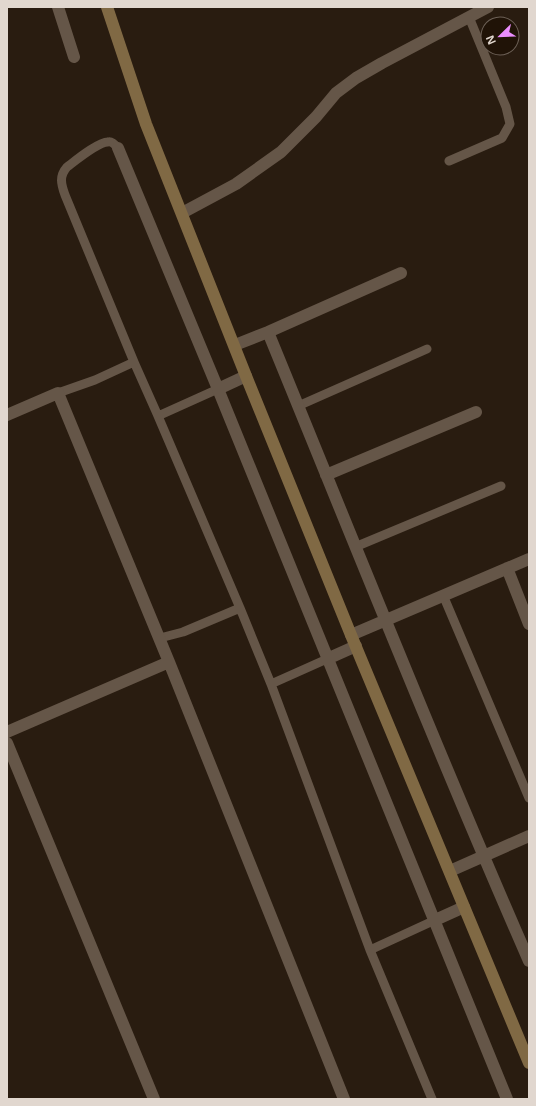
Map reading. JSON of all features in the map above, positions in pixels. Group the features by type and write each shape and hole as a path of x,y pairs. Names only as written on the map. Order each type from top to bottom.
{"street":[{"path":"58,7 74,57"},
{"path":"107,7 146,124 235,345 246,376 529,1063"},
{"path":"182,213 236,184 281,152 316,117 336,93 356,78 488,7"},
{"path":"118,148 396,825 433,921 506,1099"},
{"path":"235,345 268,332 401,273"},
{"path":"268,332 385,621 483,856 529,961"},
{"path":"218,389 246,376"},
{"path":"7,415 58,393 160,638 344,1099"},
{"path":"326,475 476,412"},
{"path":"327,659 385,621 529,559"},
{"path":"507,568 529,624"},
{"path":"7,732 169,662"},
{"path":"7,743 154,1099"},
{"path":"450,871 529,836"},
{"path":"433,921 464,907"}],"lane":[{"path":"449,161 502,138 510,124 506,107 469,18"},
{"path":"118,148 109,141 102,143 67,167 62,172 61,182 65,195 134,362 240,608 271,684 370,950 432,1099"},
{"path":"298,406 427,349"},
{"path":"58,393 95,380 134,362"},
{"path":"158,416 218,389"},
{"path":"355,546 501,486"},
{"path":"443,595 529,798"},
{"path":"160,638 183,632 240,608"},
{"path":"271,684 327,659"},
{"path":"370,950 433,921"}]}
